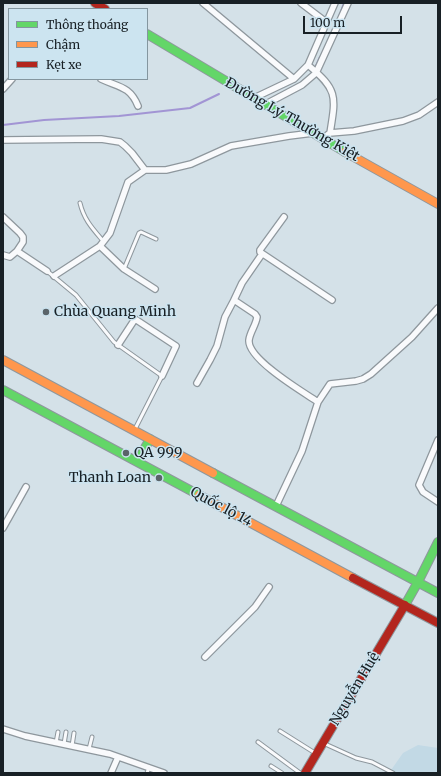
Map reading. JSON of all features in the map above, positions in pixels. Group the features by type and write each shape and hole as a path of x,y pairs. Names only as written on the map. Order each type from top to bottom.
{"main road":[{"name":"Đường Lý Thường Kiệt","path":"148,35 322,139 438,204"},
{"name":"Quốc lộ 14","path":"3,360 438,593"},
{"name":"Quốc lộ 14","path":"3,390 438,623"},
{"path":"137,462 150,438"},
{"name":"Nguyễn Huệ","path":"305,773 405,605 438,542"}],"street":[{"path":"203,3 294,79"},
{"path":"301,3 326,22"},
{"path":"254,98 294,79 308,66 335,3"},
{"path":"266,104 302,85 316,73 348,3"},
{"path":"308,66 327,84 333,96 334,107 330,133"},
{"path":"3,89 11,80"},
{"path":"103,80 131,93 138,106"},
{"path":"322,139 330,133 354,131 403,121 419,115 438,102"},
{"path":"54,276 102,244 110,233 128,182 145,170 166,170 190,164 231,146 314,133"},
{"path":"3,140 101,139 120,142 132,153 145,170"},
{"path":"3,217 23,237 23,242 17,251 10,256 3,255"},
{"path":"284,217 260,250 262,254 332,300"},
{"path":"102,244 124,269 155,289"},
{"path":"17,251 47,271"},
{"path":"197,383 217,346 225,317 242,283 262,254"},
{"path":"234,300 255,314 257,317 249,340 254,355 266,366 318,402"},
{"path":"276,506 302,451 318,402 330,384 356,381 371,374 412,337 438,308"},
{"path":"118,345 135,318 176,346 162,376"},
{"path":"438,440 419,485 423,492 438,502"},
{"path":"3,528 26,487"},
{"path":"3,512 10,516"},
{"path":"205,657 255,607 269,587"},
{"path":"3,729 56,743 89,749 118,757 148,770 164,773"},
{"path":"111,773 118,757"}],"lane":[{"path":"80,203 82,213 102,244"},
{"path":"124,269 140,232 156,239"},
{"path":"47,271 76,295 106,334 118,345 162,376 134,430"},
{"path":"280,731 316,754"},
{"path":"56,743 58,732"},
{"path":"64,744 66,732"},
{"path":"72,746 74,733"},
{"path":"89,749 92,737"},
{"path":"258,742 300,773"},
{"path":"323,742 356,758 372,762 394,773"},
{"path":"271,766 282,773"}],"shaded area":[{"path":"418,745 438,748 438,773 389,773 403,753"}],"waterway":[{"path":"339,17 344,3"},
{"path":"316,66 320,57"},
{"path":"3,125 44,120 119,116 190,108 219,94"}],"traffic: fast":[{"path":"148,35 345,152"},
{"path":"3,390 199,495"},
{"path":"137,462 150,439"},
{"path":"213,473 438,593"},
{"path":"418,582 438,542"},
{"path":"405,605 418,582"}],"traffic: slow":[{"path":"345,152 438,204"},
{"path":"3,360 213,473"},
{"path":"199,495 353,578"}],"traffic: jam":[{"path":"95,3 103,8"},
{"path":"353,578 438,623"},
{"path":"305,773 405,605"}],"place":[{"name":"Chùa Quang Minh","path":"46,312"},
{"name":"QA 999","path":"126,453"},
{"name":"Thanh Loan","path":"159,478"}]}
